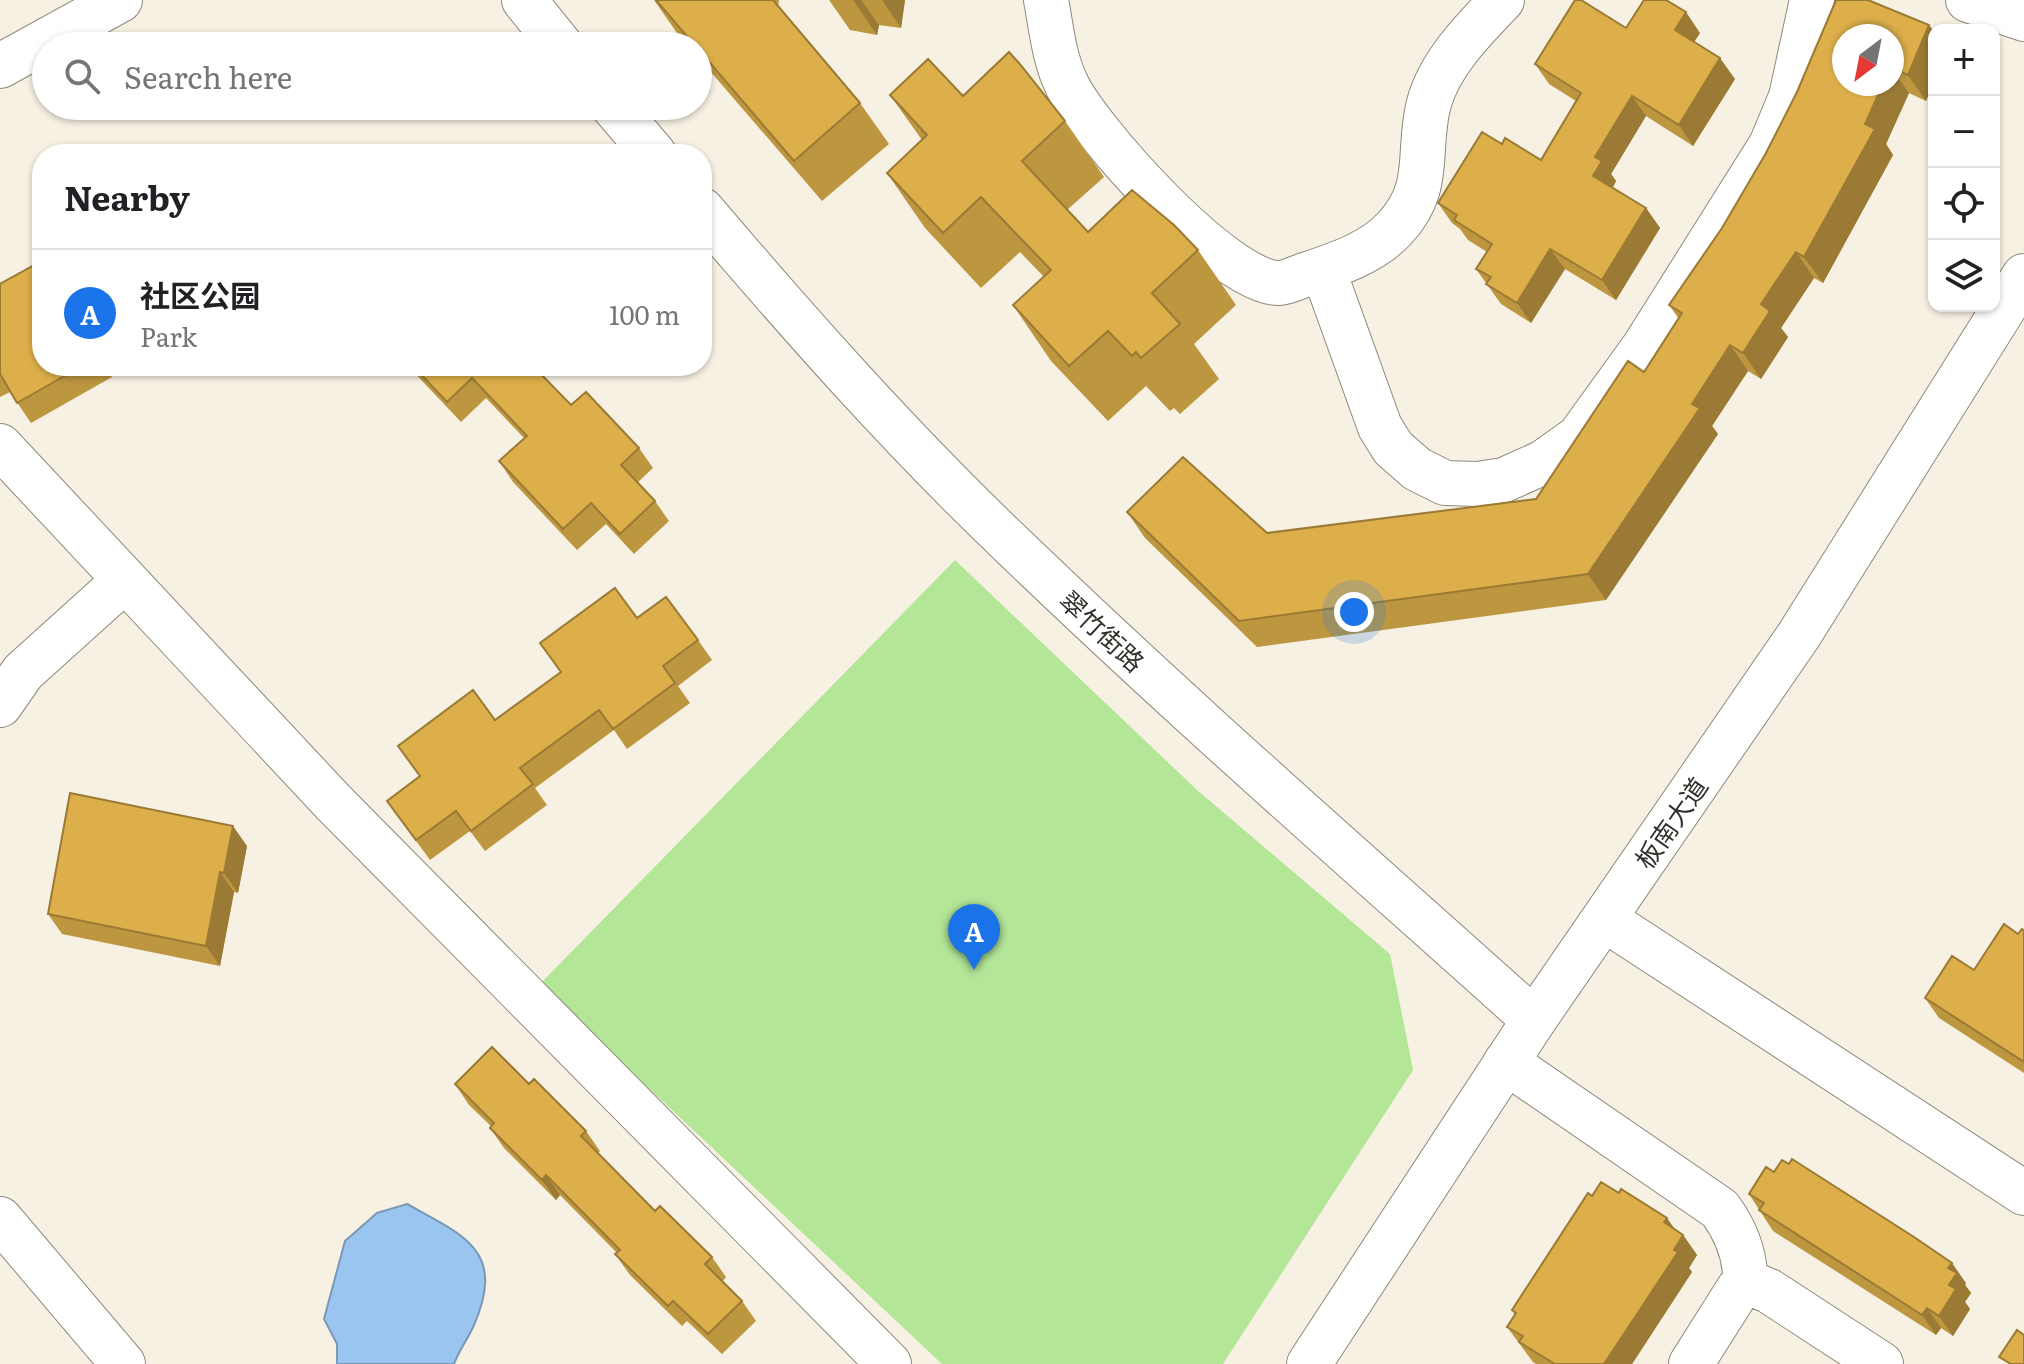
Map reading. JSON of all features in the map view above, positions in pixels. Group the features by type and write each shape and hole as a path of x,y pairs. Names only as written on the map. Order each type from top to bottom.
{"street":[{"path":"62,32 120,0"},
{"path":"524,0 550,32"},
{"path":"1046,0 1066,83 1105,141 1181,222 1230,262 1258,278 1279,283 1342,263 1393,231 1419,189 1429,103 1445,68 1470,34 1502,0"},
{"path":"1323,269 1380,427 1393,448 1417,469 1445,483 1478,484 1504,480 1544,462 1579,437 1644,347 1771,145 1791,97 1812,0"},
{"path":"1968,0 2024,19"},
{"path":"0,66 32,48"},
{"path":"625,120 645,144"},
{"name":"翠竹街路","path":"712,222 811,338 1009,542 1275,788 1534,1020"},
{"name":"板南大道","path":"1309,1364 1534,1020 1799,635 2024,276"},
{"path":"0,446 333,802 877,1360"},
{"path":"0,705 23,672 125,580"},
{"path":"1604,919 2024,1193"},
{"path":"1506,1062 1720,1209 1730,1223 1743,1255 1745,1283"},
{"path":"0,1219 123,1364"},
{"path":"1691,1364 1745,1283"},
{"path":"1745,1283 1769,1291 1881,1364"}],"green space":[{"path":"955,560 1197,790 1390,954 1413,1070 1223,1364 942,1364 539,985"}],"water":[{"path":"407,1204 462,1237 482,1263 485,1279 483,1300 474,1325 454,1364 337,1364 337,1344 324,1319 345,1241 377,1213"}],"building":[{"path":"656,0 773,0 860,103 794,161 712,65 712,32 683,32"},
{"path":"1575,0 1581,0 1626,28 1644,0 1666,0 1686,12 1675,30 1720,58 1679,125 1632,96 1595,157 1602,161 1593,176 1646,208 1602,280 1550,249 1517,303 1486,284 1491,277 1476,269 1492,244 1454,220 1457,215 1438,203 1482,132 1502,144 1505,138 1541,160 1581,93 1535,64"},
{"path":"1836,0 1868,0 1928,25 1908,75 1904,73 1904,24 1832,24 1832,96 1878,96 1865,124 1875,129 1804,257 1796,252 1761,304 1770,311 1743,353 1730,345 1692,404 1700,408 1588,574 1239,621 1127,512 1183,457 1267,533 1536,499 1628,361 1644,372 1682,313 1669,305 1722,228 1797,92"},
{"path":"1009,52 1065,121 1022,161 1088,232 1132,190 1198,250 1152,293 1180,324 1141,358 1136,352 1132,356 1108,331 1069,366 1013,305 1051,270 981,197 943,233 887,173 927,135 890,95 928,59 963,96"},
{"path":"32,266 32,376 64,376 17,403 0,374 0,284"},
{"path":"422,376 543,376 571,405 586,392 639,448 621,465 655,501 620,534 591,503 563,529 499,461 527,436 472,378 447,402"},
{"path":"615,588 637,618 666,597 698,640 663,666 675,683 613,729 599,710 520,768 533,784 471,831 456,811 416,840 387,801 420,776 398,746 473,690 495,720 561,672 540,643"},
{"path":"70,793 233,826 224,873 220,872 206,946 48,914"},
{"path":"2004,924 2018,934 2022,929 2024,931 2024,1062 1925,998 1952,956 1974,970"},
{"path":"492,1047 529,1084 534,1079 586,1131 581,1136 655,1211 660,1206 712,1257 705,1264 742,1301 708,1334 673,1301 668,1306 615,1254 620,1250 546,1175 542,1180 490,1128 494,1123 455,1084"},
{"path":"1792,1159 1952,1263 1948,1268 1957,1273 1949,1285 1956,1289 1939,1316 1927,1308 1922,1315 1759,1210 1764,1203 1749,1194 1766,1167 1774,1172 1782,1160 1789,1164"},
{"path":"1601,1182 1619,1193 1621,1189 1667,1218 1664,1222 1683,1235 1674,1250 1678,1252 1604,1364 1555,1364 1519,1342 1523,1336 1507,1327 1516,1313 1512,1310 1588,1193 1592,1196"},
{"path":"2017,1330 2024,1335 2024,1364 2011,1364 1999,1357"}],"place":[{"name":"社区公园","path":"974,970"}]}
